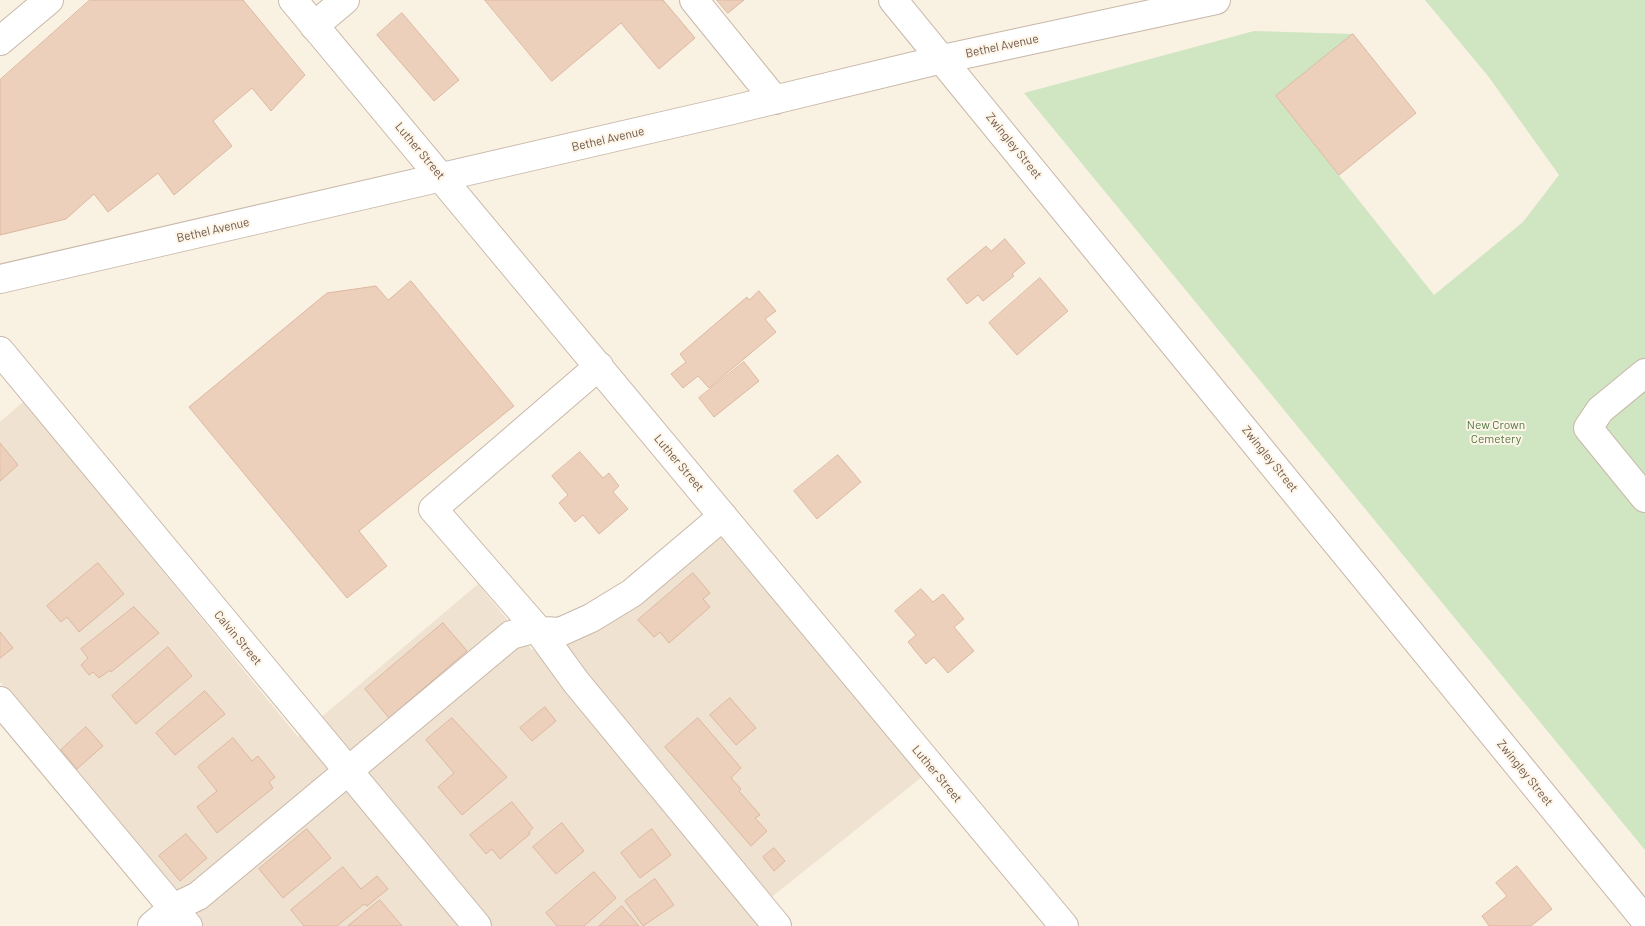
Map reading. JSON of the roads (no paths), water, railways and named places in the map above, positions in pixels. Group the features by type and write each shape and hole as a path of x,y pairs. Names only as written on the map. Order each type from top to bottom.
{"street":[{"path":"0,41 49,0"},
{"name":"Luther Street","path":"293,0 1064,926"},
{"path":"314,26 345,0"},
{"path":"694,0 776,100"},
{"name":"Zwingley Street","path":"893,0 1645,920"},
{"name":"Bethel Avenue","path":"0,279 776,100 943,59 1216,0"},
{"name":"Calvin Street","path":"0,351 477,926"},
{"path":"599,366 433,509 539,631 576,682 777,926"},
{"path":"1645,373 1600,410 1588,428 1645,498"},
{"path":"152,926 180,917 198,896 511,635 529,630 560,632 591,618 624,598 723,516"},
{"path":"0,701 180,917"}],"park label":[{"name":"New Crown Cemetery","path":"1496,432"}]}
